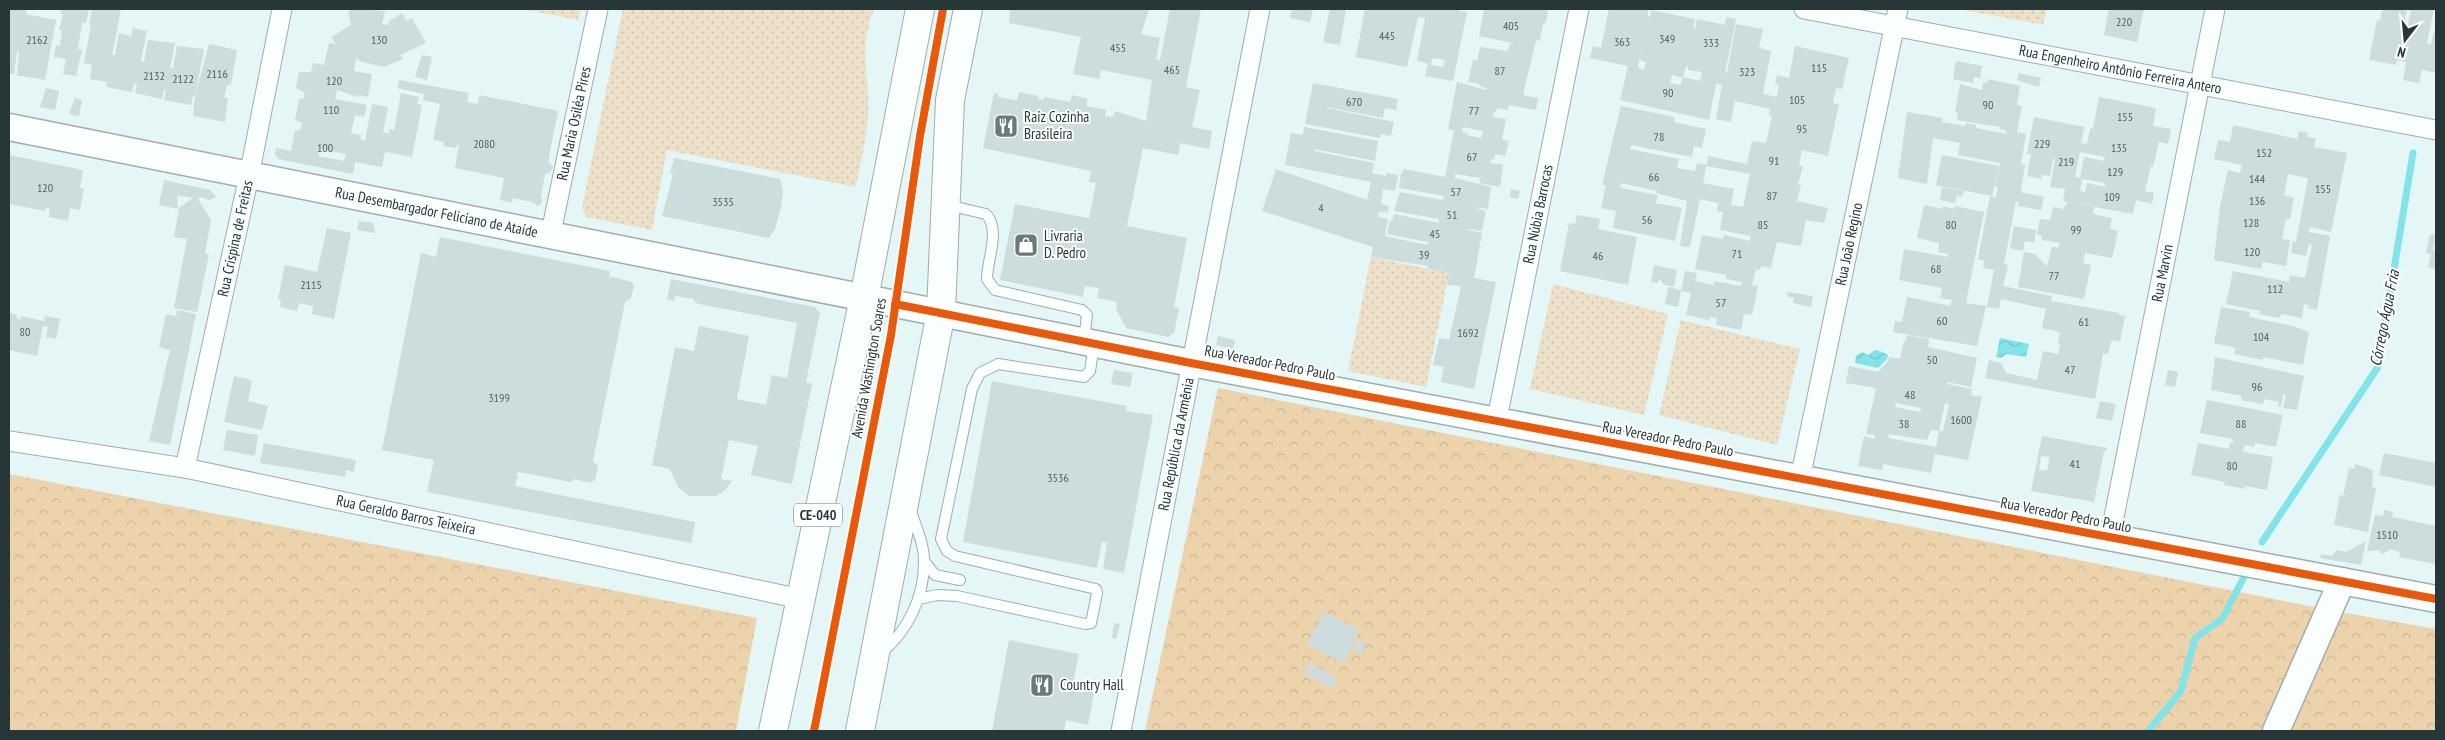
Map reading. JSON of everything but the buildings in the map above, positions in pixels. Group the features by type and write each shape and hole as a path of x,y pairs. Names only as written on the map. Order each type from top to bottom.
{"highway":[{"name":"Avenida Washington Soares","path":"773,731 864,298 920,9"},
{"path":"860,731 941,312 950,100 968,9"}],"street":[{"name":"Rua Crispina de Freitas","path":"184,468 249,176 282,9"},
{"name":"Rua Maria Osiléa Pires","path":"550,237 598,9"},
{"name":"Rua República da Armênia","path":"1121,731 1260,9"},
{"name":"Rua Núbia Barrocas","path":"1497,419 1578,9"},
{"name":"Rua Engenheiro Antônio Ferreira Antero","path":"1804,9 1897,18 2200,86 2436,130"},
{"name":"Rua Marvin","path":"2110,538 2215,9"},
{"name":"Rua João Regino","path":"1800,479 1897,18"},
{"name":"Rua Desembargador Feliciano de Ataíde","path":"9,127 550,237 864,298"},
{"name":"Rua Vereador Pedro Paulo","path":"864,298 1800,479 2436,599"},
{"name":"Rua Geraldo Barros Teixeira","path":"9,440 184,468 800,599"},
{"path":"2276,731 2342,581"}],"lane":[{"path":"919,599 937,595 957,596 1085,624 1091,623 1097,593 1096,589 955,556 947,551 941,539 972,389 980,373 998,364 1084,377 1090,371 1087,314 1082,310 994,290 987,280 993,231 990,219 986,214 946,204"},
{"path":"906,495 925,562 936,575 960,580"},
{"path":"874,659 893,644 902,632 919,599 925,562"}],"shaded area":[{"path":"522,9 581,9 578,20"},
{"path":"623,9 874,9 869,23 866,49 867,124 856,187 667,150 652,230 586,217 582,207"},
{"path":"1958,9 2047,9 2043,25"},
{"path":"1371,257 1449,273 1426,387 1348,371"},
{"path":"1553,284 1668,314 1644,415 1530,389"},
{"path":"1681,320 1800,349 1777,445 1659,415"}],"green space":[{"path":"1218,388 2329,610 2436,629 2436,731 1145,731"},
{"path":"9,474 757,618 736,731 9,731"}],"water":[{"path":"2000,338 2029,344 2026,357 2006,354 2002,358 1996,357"},
{"path":"1875,350 1888,355 1887,359 1878,368 1855,363 1856,356 1862,352 1868,355"}],"waterway":[{"name":"Córrego Água Fria","path":"2262,542 2378,367 2413,153"},
{"name":"Córrego Água Fria","path":"2148,731 2181,691 2195,638 2222,619 2244,577"}],"cycle path":[{"path":"814,731 891,335 920,136 943,9"},
{"path":"895,304 1191,363 2436,599"}],"place":[{"name":"Raiz Cozinha Brasileira","path":"1006,126"},
{"name":"Livraria D. Pedro","path":"1026,245"},
{"name":"Country Hall","path":"1042,685"}]}
